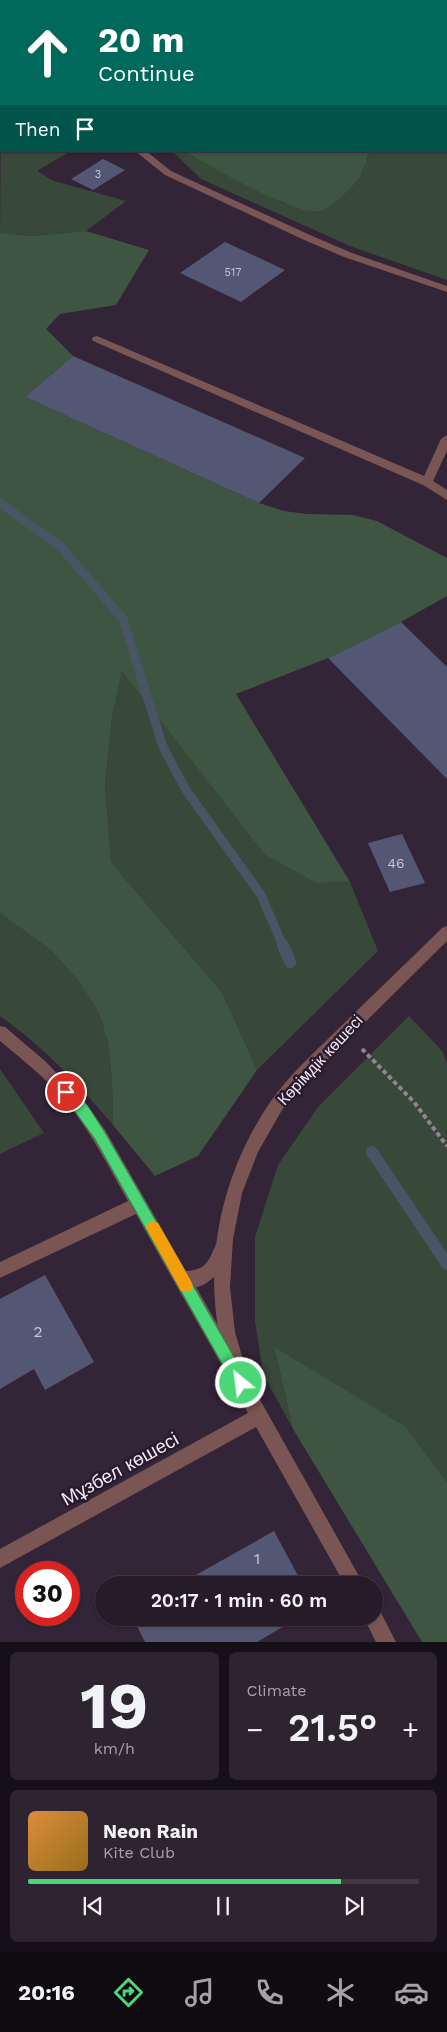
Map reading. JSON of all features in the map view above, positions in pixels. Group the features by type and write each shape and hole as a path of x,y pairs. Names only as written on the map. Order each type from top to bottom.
{"street":[{"path":"141,152 168,173 306,237 364,261 447,289"},
{"path":"97,339 427,482 447,496"},
{"path":"427,482 447,439"},
{"name":"Көрімдік көшесі","path":"350,1576 241,1383 227,1332 222,1287 225,1239 234,1193 252,1149 277,1105 301,1076 447,932"},
{"path":"0,1032 40,1066 79,1106 99,1135 241,1383"},
{"path":"0,1270 139,1204"},
{"path":"182,1279 197,1279 214,1269 225,1239"},
{"name":"Мұзбел көшесі","path":"0,1559 260,1416"},
{"path":"378,1626 387,1642"}],"path":[{"path":"345,1032 414,1102 447,1146"}],"green space":[{"path":"1,152 69,152 37,171 54,181 126,201 86,231 33,236 0,233"},
{"path":"173,152 185,152 285,204 362,174 369,152 447,152 447,280 350,246 201,179"},
{"path":"185,152 369,152 363,171 355,183 337,201 320,211 291,206"},
{"path":"86,231 149,250 116,305 60,314 46,329 73,356 25,397 259,503 284,511 307,514 353,515 377,521 447,558 447,596 401,622 328,658 236,694 350,882 316,883 265,855 122,671 112,717 105,785 111,862 223,994 257,1070 198,1156 155,1176 113,1125 112,1081 108,1043 99,1013 79,982 52,951 0,913 0,233 33,236"},
{"path":"122,670 265,855 316,883 350,882 378,951 257,1070 223,994 111,862 105,785 112,717"},
{"path":"0,913 52,951 79,982 99,1013 108,1043 112,1081 113,1125 60,1067 31,1040 0,1016"},
{"path":"409,1016 443,1052 447,1064 447,1482 405,1426 274,1348 293,1429 263,1374 255,1321 255,1237 278,1165 318,1107"},
{"path":"0,1069 44,1133 0,1154"},
{"path":"274,1347 405,1426 447,1482 447,1642 422,1642 293,1429"}],"building":[{"path":"103,159 125,170 93,190 71,179"},
{"path":"225,242 285,270 241,302 180,273"},
{"path":"73,356 305,458 259,503 25,397"},
{"path":"401,622 447,667 447,779 328,658"},
{"path":"402,834 425,883 390,892 368,843"},
{"path":"45,1275 94,1362 45,1390 34,1369 0,1389 0,1299"},
{"path":"274,1531 298,1576 194,1576"},
{"path":"137,1626 284,1626 257,1642 145,1642"}],"waterway":[{"path":"0,503 61,547 123,619 163,747 186,790 261,895 283,946"},
{"path":"283,945 290,962"},
{"path":"372,1152 447,1264"}],"slow traffic":[{"path":"153,1227 186,1286"}],"route":[{"path":"66,1092 79,1106 99,1135 241,1383"}]}
